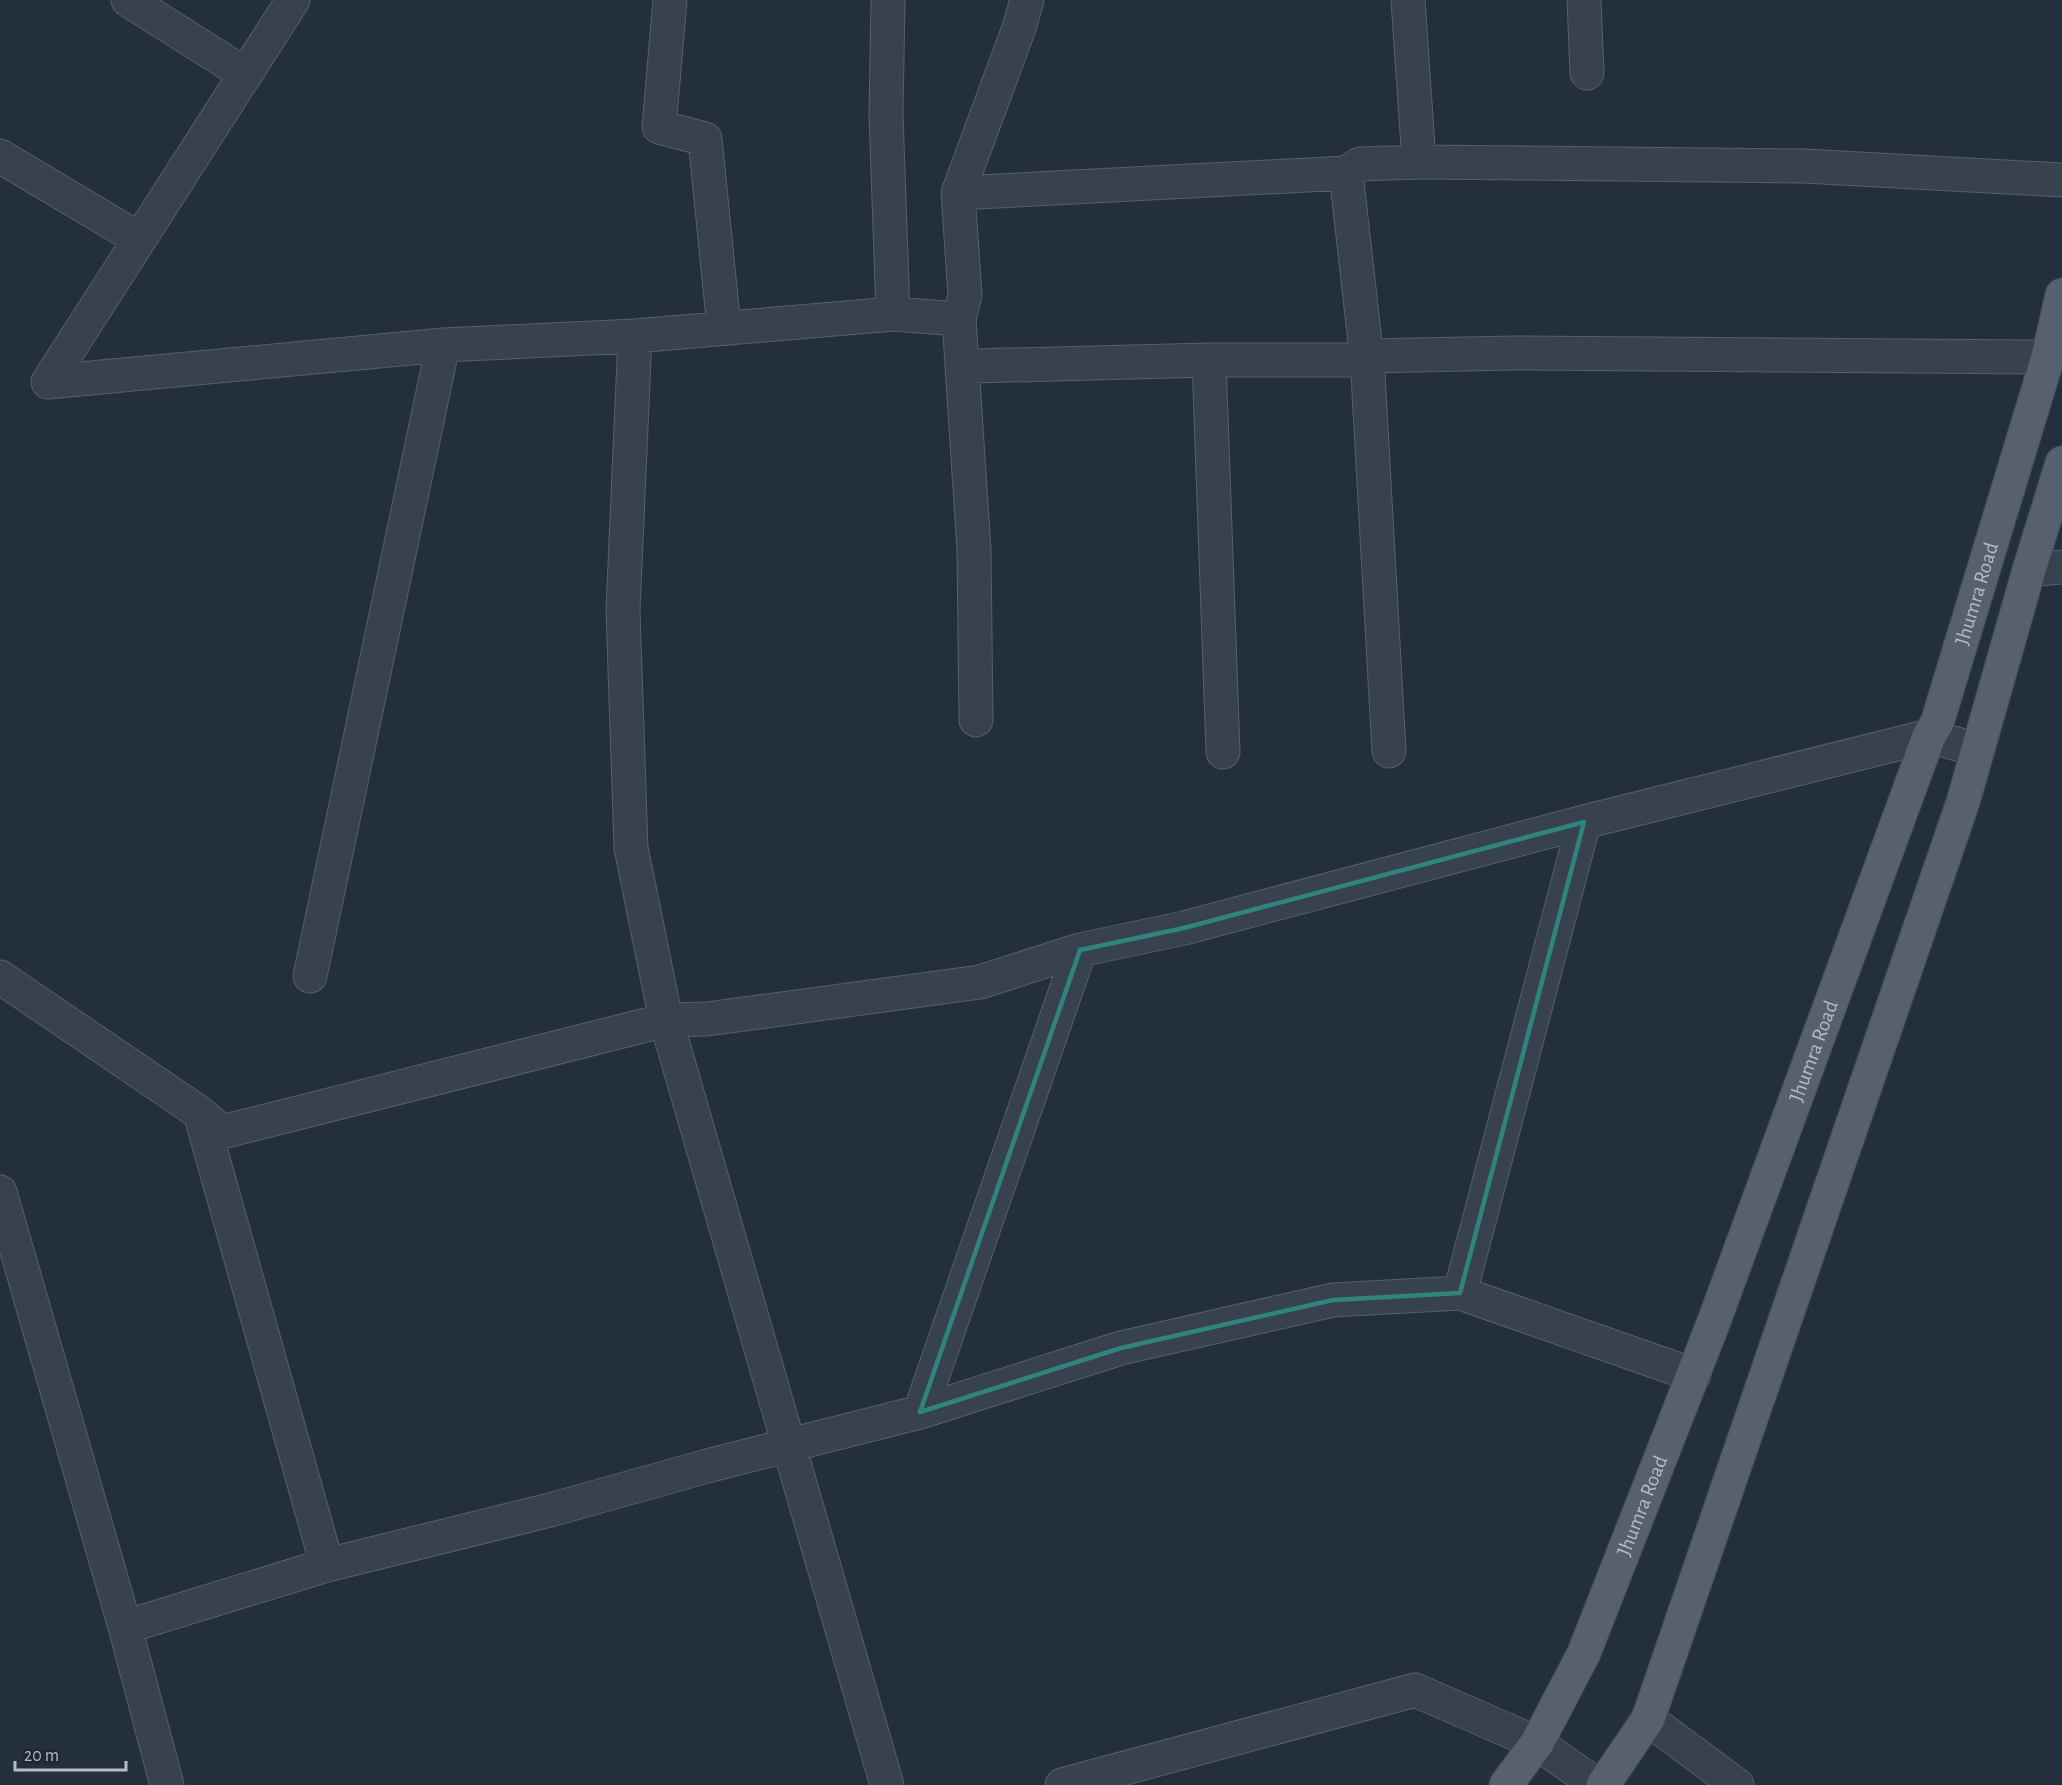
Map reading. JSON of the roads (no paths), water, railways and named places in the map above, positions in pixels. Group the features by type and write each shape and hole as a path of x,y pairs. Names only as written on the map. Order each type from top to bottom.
{"main road":[{"name":"Jhumra Road","path":"1506,1785 1537,1743 1584,1653 1694,1375 1929,736 1940,712 2048,357 2062,295"},
{"name":"Jhumra Road","path":"1603,1785 1648,1719 1963,802 2062,463"}],"street":[{"path":"128,0 245,74"},
{"path":"293,0 48,382 443,345 635,336 893,314 959,319"},
{"path":"670,0 660,127 705,139 724,328"},
{"path":"888,0 886,114 893,314"},
{"path":"976,720 974,550 959,319 965,295 958,193 1019,28 1027,0"},
{"path":"1408,0 1419,162"},
{"path":"1584,0 1587,72"},
{"path":"0,156 139,239"},
{"path":"958,193 1346,173 1360,164 1419,162 1804,166 2062,180"},
{"path":"1346,173 1367,358 1389,751"},
{"path":"635,336 623,610 630,848 666,1020 888,1785"},
{"path":"310,976 443,345"},
{"path":"964,375 972,366 1514,353 2048,357"},
{"path":"1209,360 1224,752"},
{"path":"2029,570 2062,567"},
{"path":"0,976 200,1113 222,1132 666,1020 706,1019 980,982 1080,950 1184,928 1584,822 1929,736 1978,750"},
{"path":"1460,1293 1584,822"},
{"path":"920,1413 1080,950"},
{"path":"200,1113 327,1565"},
{"path":"0,1192 125,1627 167,1785"},
{"path":"125,1627 327,1565 550,1510 707,1466 920,1413 1121,1348 1333,1300 1460,1293 1694,1375"},
{"path":"1062,1785 1415,1690 1537,1743 1597,1785"},
{"path":"1648,1719 1737,1785"}]}
